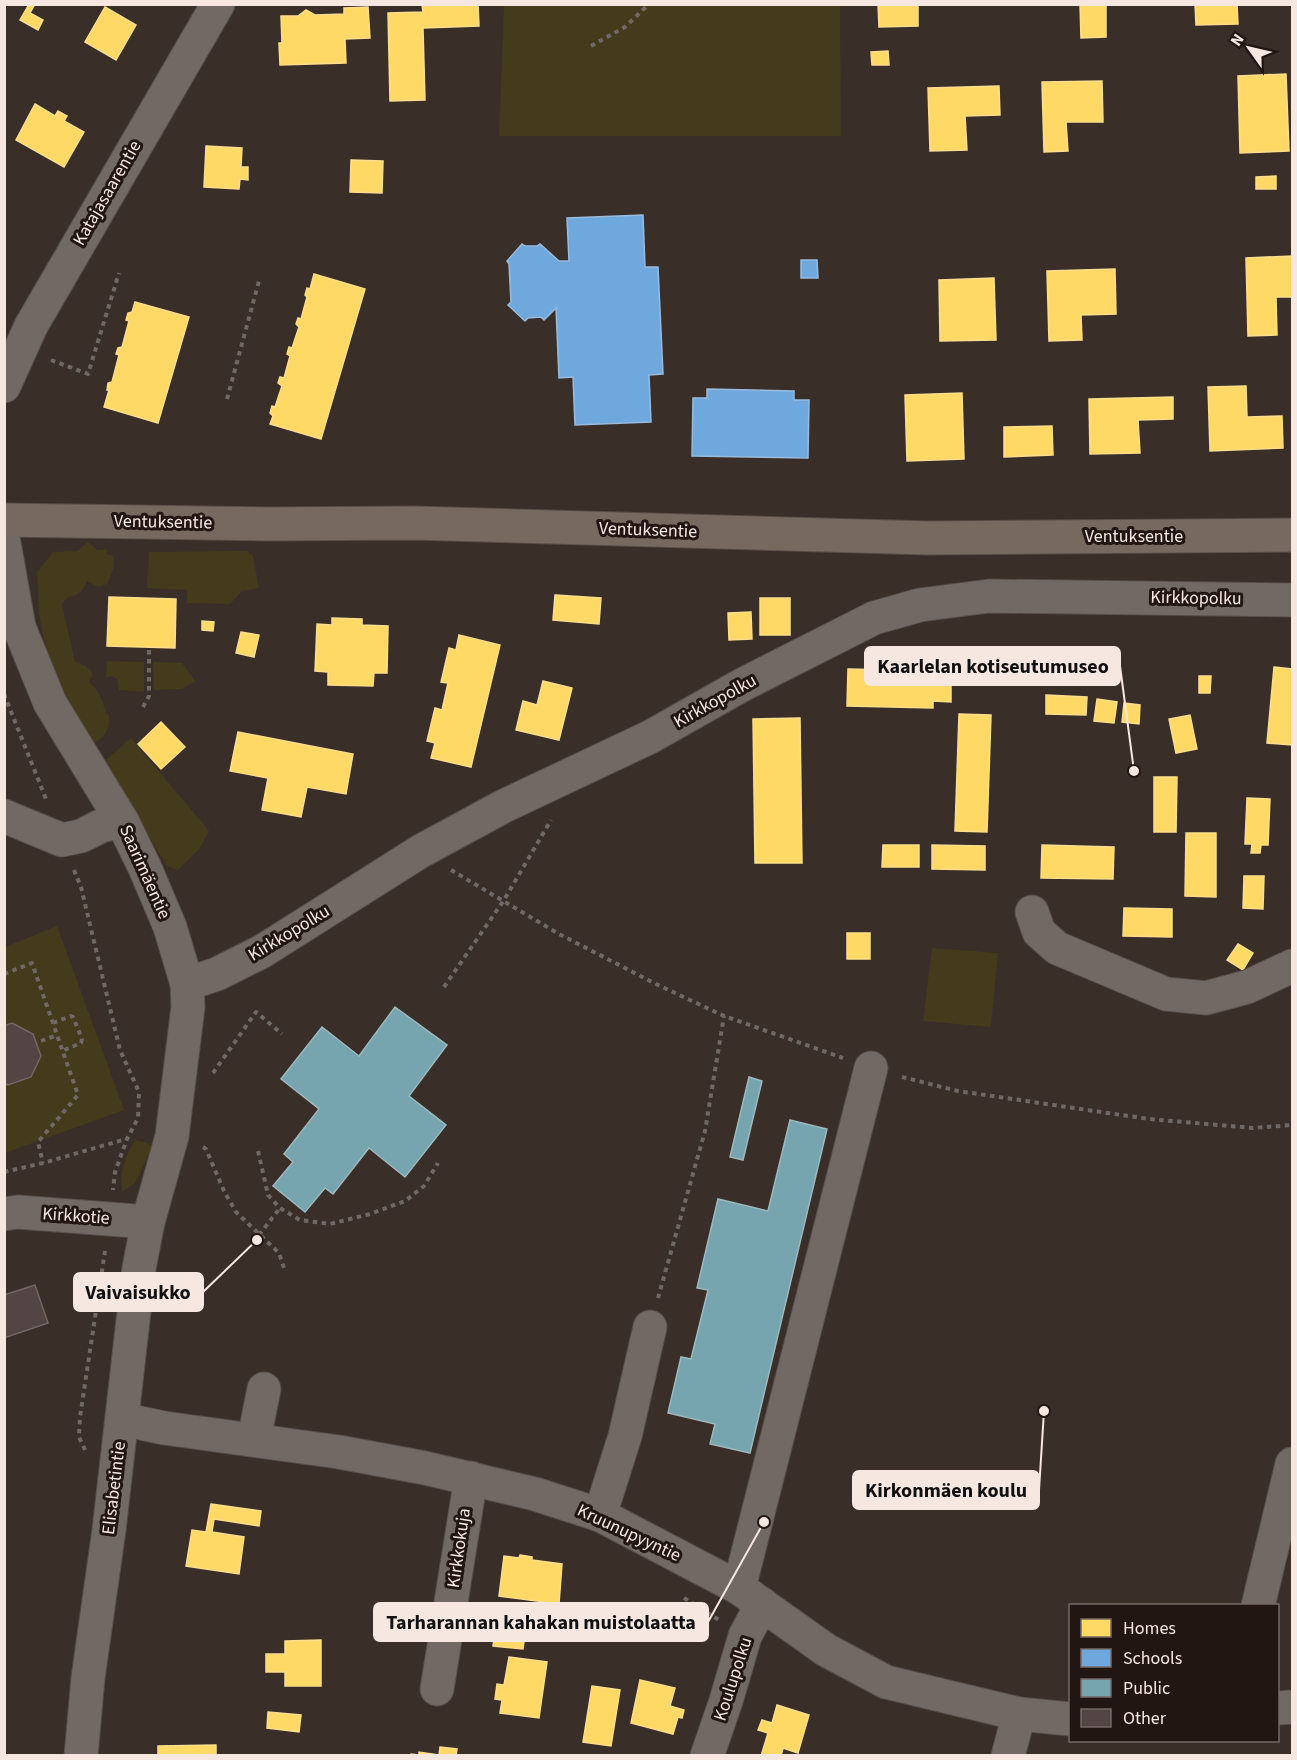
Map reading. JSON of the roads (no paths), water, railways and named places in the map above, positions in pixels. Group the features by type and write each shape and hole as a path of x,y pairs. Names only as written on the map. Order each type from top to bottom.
{"main road":[{"name":"Ventuksentie","path":"4,520 268,524 413,523 928,538 1293,535"}],"street":[{"name":"Katajasaarentie","path":"4,386 31,326 218,4"},
{"name":"Saarimäentie","path":"4,543 19,627 50,702 122,821 145,868 170,927 187,984 188,1006 172,1136 148,1222"},
{"name":"Kirkkopolku","path":"187,984 218,974 261,952 421,851 504,806 650,737 742,685 874,618 920,606 989,596 1293,600"},
{"path":"4,816 62,840 81,836 101,826 122,821"},
{"path":"1032,912 1039,932 1057,948 1166,994 1206,998 1247,987 1293,966"},
{"name":"Koulupolku","path":"706,1755 726,1701 745,1636 750,1596 871,1068"},
{"name":"Kirkkotie","path":"4,1214 18,1212 148,1222"},
{"name":"Elisabetintie","path":"81,1755 88,1678 109,1530 139,1268 148,1222"},
{"path":"600,1515 625,1436 650,1327"},
{"path":"254,1439 264,1389"},
{"name":"Kruunupyyntie","path":"122,1419 164,1428 339,1452 471,1478 535,1494 600,1515 750,1596 826,1650 886,1682 1019,1714 1069,1719"},
{"path":"1258,1604 1293,1464"},
{"name":"Kirkkokuja","path":"437,1689 471,1478"},
{"path":"1008,1755 1019,1714"}],"place":[{"name":"Kaarlelan kotiseutumuseo","path":"1134,771"},
{"name":"Vaivaisukko","path":"257,1240"},
{"name":"Kirkonmäen koulu","path":"1044,1411"},
{"name":"Tarharannan kahakan muistolaatta","path":"764,1522"}]}
